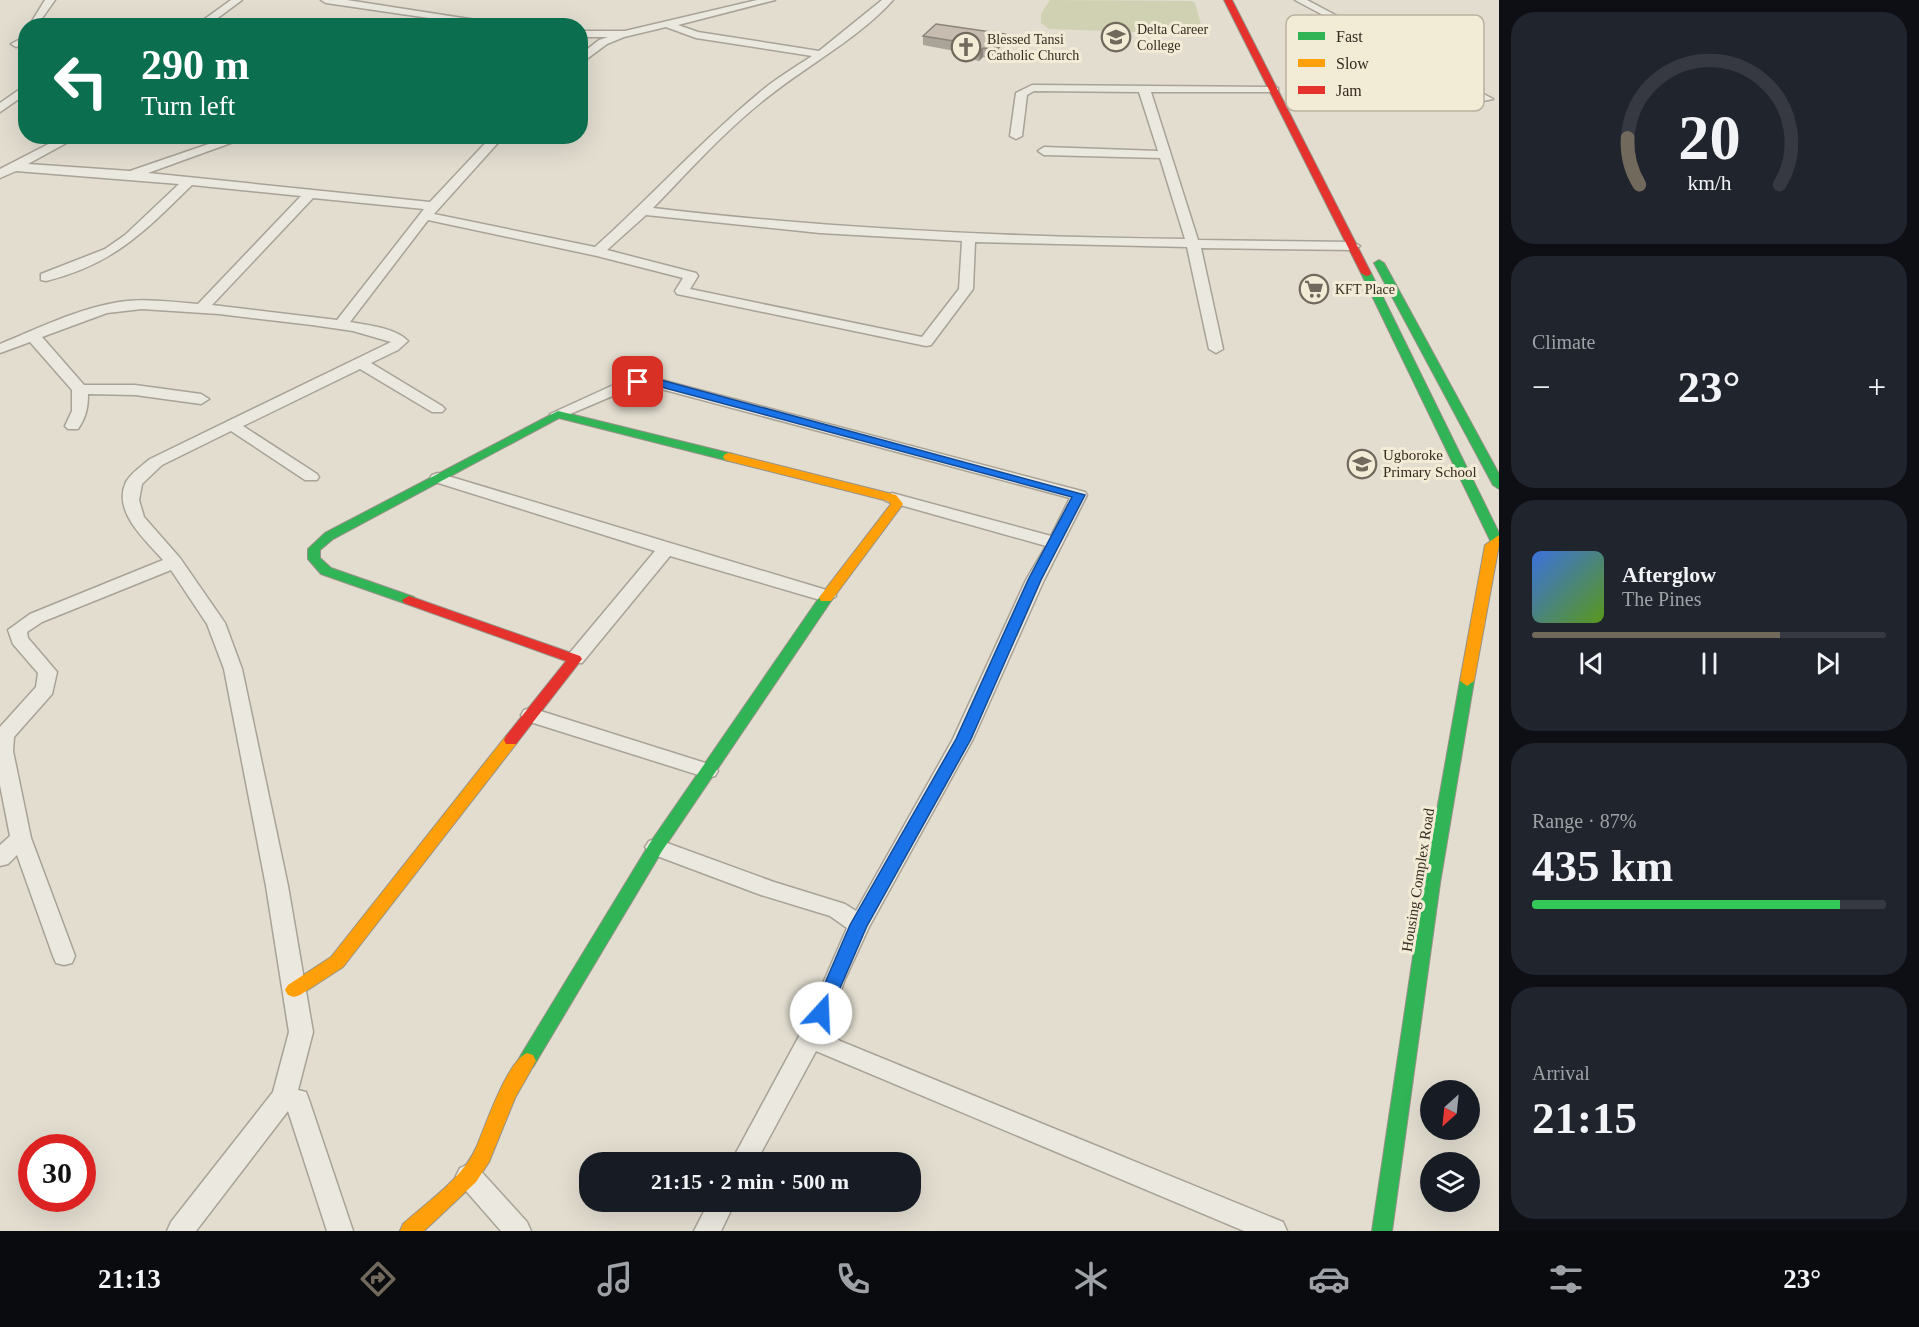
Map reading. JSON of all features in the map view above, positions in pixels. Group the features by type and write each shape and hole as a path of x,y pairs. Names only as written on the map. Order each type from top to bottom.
{"street":[{"path":"37,18 50,0"},
{"path":"211,18 237,0"},
{"path":"326,0 427,18"},
{"path":"588,55 603,42 625,34 770,0"},
{"path":"598,252 643,211 705,147 764,94 821,54 888,0"},
{"path":"1228,0 1353,246 1497,540"},
{"path":"1242,0 1286,85"},
{"path":"1300,0 1328,15"},
{"path":"669,25 696,35 821,54"},
{"path":"588,33 625,34"},
{"path":"1016,136 1022,93 1032,88 1274,90"},
{"path":"1144,89 1193,243 1216,349"},
{"path":"0,109 18,94"},
{"path":"1299,111 1334,178"},
{"path":"0,174 58,144"},
{"path":"129,176 219,144"},
{"path":"342,323 430,211 492,144"},
{"path":"1044,151 1100,157 1165,155"},
{"path":"13,167 189,181 430,211 691,276 682,291 926,342 966,289 969,239"},
{"path":"46,277 110,252 130,238 189,181"},
{"path":"200,310 309,195"},
{"path":"643,211 706,219 969,239 1353,246"},
{"path":"1373,252 1499,485"},
{"path":"0,349 89,315 122,306 200,310 342,323 381,331 401,341 361,363 156,462 134,483 131,500 136,518 174,562 216,623 233,669 277,886 301,1032 284,1097 180,1231"},
{"path":"33,336 80,389 80,411 73,426"},
{"path":"361,363 437,409"},
{"path":"575,659 326,571 314,559 314,549 329,536 558,414 625,385 650,381 1079,495 1035,580 963,739 859,925 834,979 815,1030 749,1152"},
{"path":"80,389 135,390 201,399"},
{"path":"558,414 892,498 1056,543"},
{"path":"232,425 311,477"},
{"path":"438,478 827,596"},
{"path":"410,1231 469,1176 482,1156 507,1094 656,847 827,596 893,510 897,504 892,498"},
{"name":"Housing Complex Road","path":"1382,1231 1432,884 1491,545 1497,540"},
{"path":"294,990 337,962 575,659 666,549"},
{"path":"64,956 21,838 3,751 4,735 45,689 48,672 19,640 17,630 36,618 174,562"},
{"path":"531,715 708,771"},
{"path":"0,858 21,838"},
{"path":"656,847 770,889 837,910 859,925"},
{"path":"815,1030 820,1041 832,1048 1275,1231"},
{"path":"284,1097 297,1100 340,1231"},
{"path":"469,1176 518,1231"},
{"path":"706,1231 716,1212"}],"green space":[{"path":"1050,0 1192,1 1195,3 1203,32 1195,34 1049,29 1041,23 1041,14"}],"building":[{"path":"936,24 1005,34 990,49 983,48 980,51 961,48 966,43 923,36"}],"traffic: fast":[{"path":"1379,263 1499,485"},
{"path":"1366,273 1496,540"},
{"path":"409,600 326,571 314,559 314,549 329,536 558,414 729,457"},
{"path":"527,1061 656,847 826,598"},
{"path":"1382,1231 1432,883 1467,681"}],"traffic: slow":[{"path":"729,457 892,498 897,504 826,598"},
{"path":"1467,681 1491,545 1499,539"},
{"path":"294,990 337,962 511,740"},
{"path":"410,1231 469,1176 482,1156 507,1094 527,1061"}],"traffic: jam":[{"path":"1228,0 1366,273"},
{"path":"409,600 575,659 511,740"}],"place":[{"name":"Delta Career College","path":"1116,37"},
{"name":"Blessed Tansi Catholic Church","path":"966,47"},
{"name":"KFT Place","path":"1314,289"},
{"name":"Ugboroke Primary School","path":"1362,464"}],"route":[{"path":"638,382 650,381 1079,495 1035,580 963,739 859,925 821,1013"}]}
